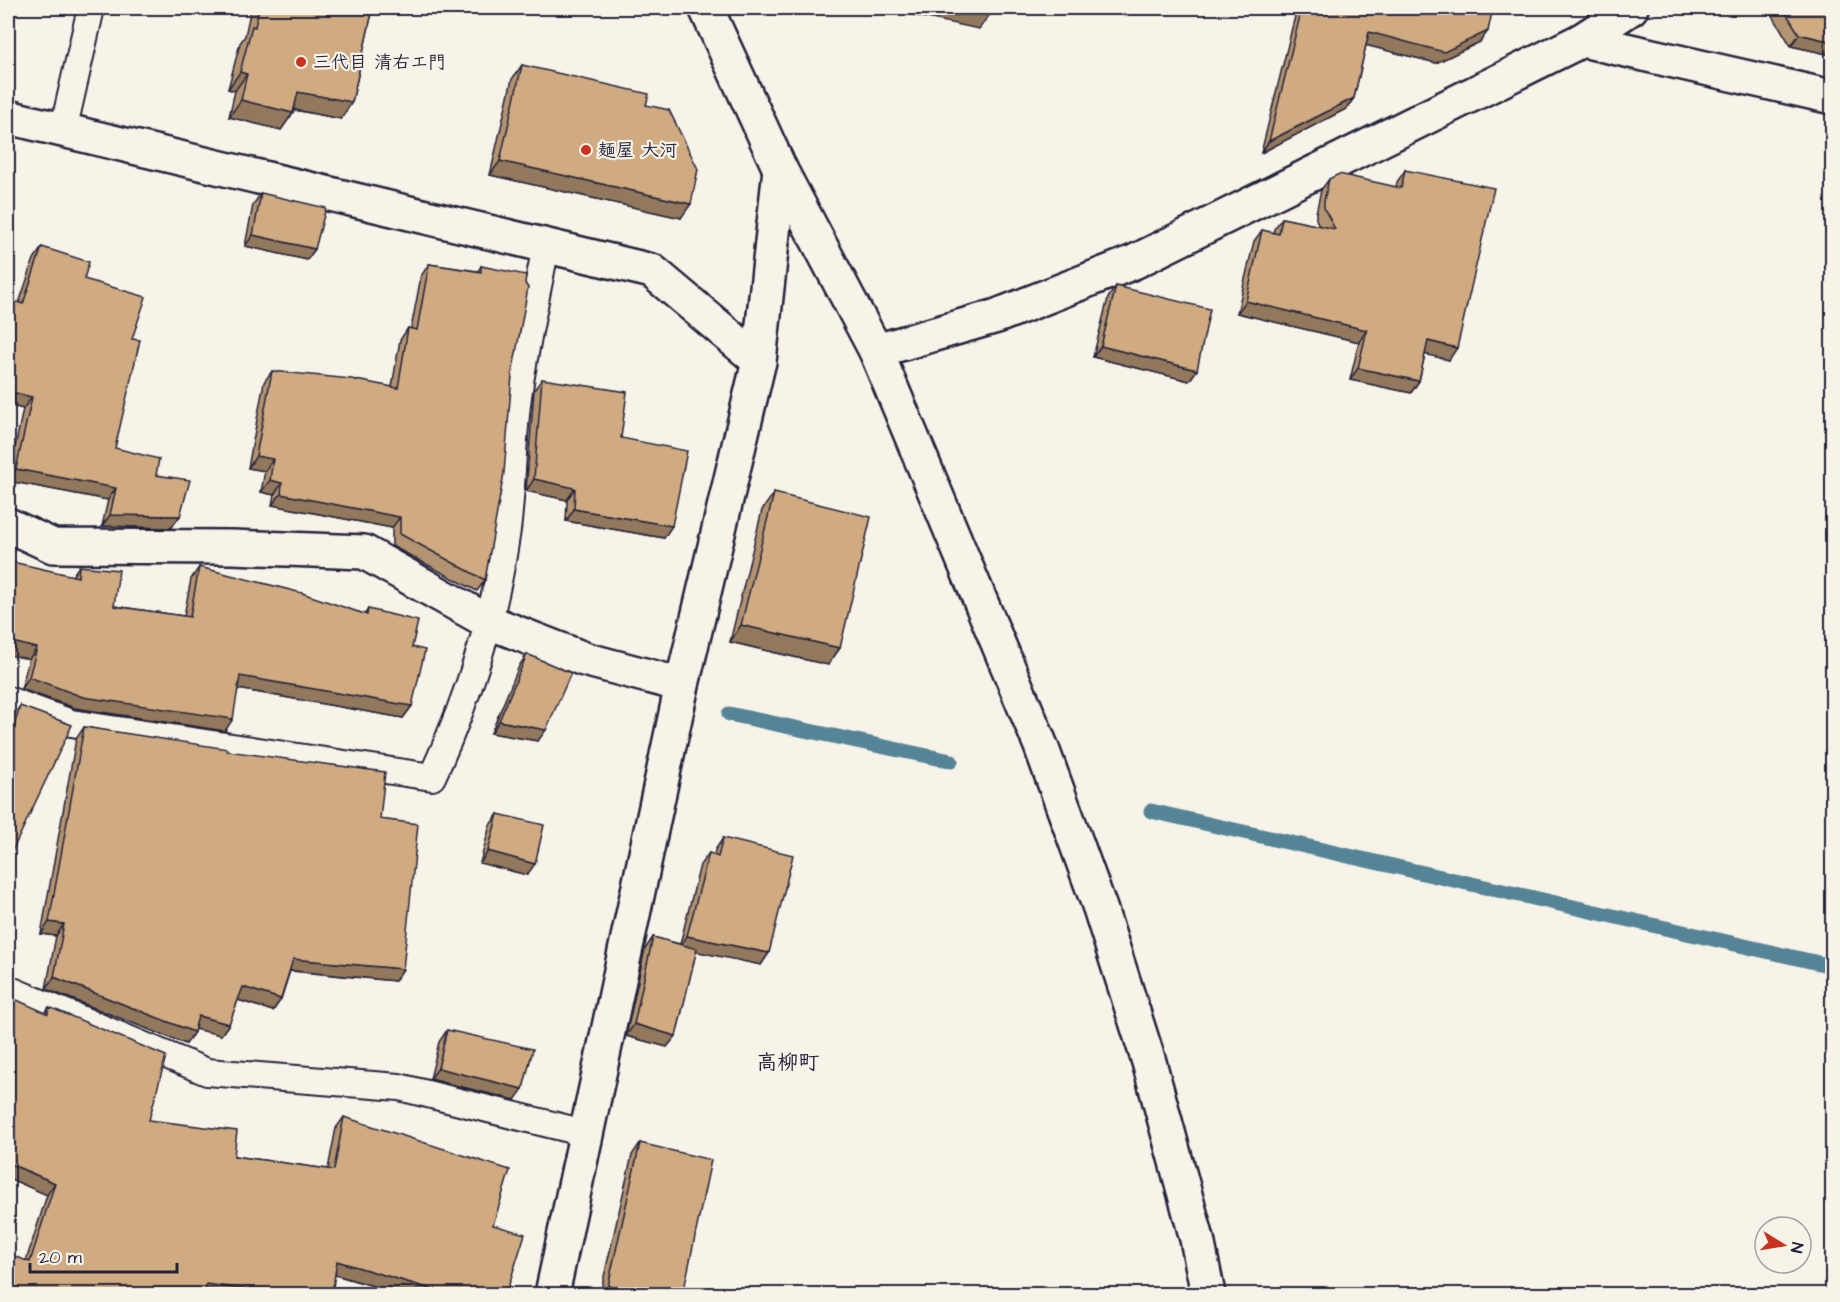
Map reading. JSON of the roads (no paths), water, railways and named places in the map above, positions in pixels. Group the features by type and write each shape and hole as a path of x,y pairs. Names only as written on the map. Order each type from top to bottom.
{"street":[{"path":"706,8 780,169 876,351 1041,746 1100,908 1149,1062 1197,1239 1208,1294"},
{"path":"876,351 997,316 1134,262 1582,40 1631,8"},
{"path":"1582,40 1833,97"},
{"path":"8,117 652,271 759,361"},
{"path":"552,1294 682,685 759,361 780,169"},
{"path":"8,525 53,546 232,547 364,552 489,622 584,659 682,685"}],"lane":[{"path":"63,130 91,8"},
{"path":"8,700 71,723 432,777 456,725 489,622 507,529 512,448 519,388 546,246"},
{"path":"8,989 207,1072 399,1087 585,1132"}],"waterway":[{"path":"729,714 951,761"},
{"path":"1151,811 1832,966"}],"place":[{"name":"三代目 清右エ門","path":"301,62"},
{"name":"麺屋 大河","path":"586,150"}],"district":[{"name":"高柳町","path":"788,1062"}]}
